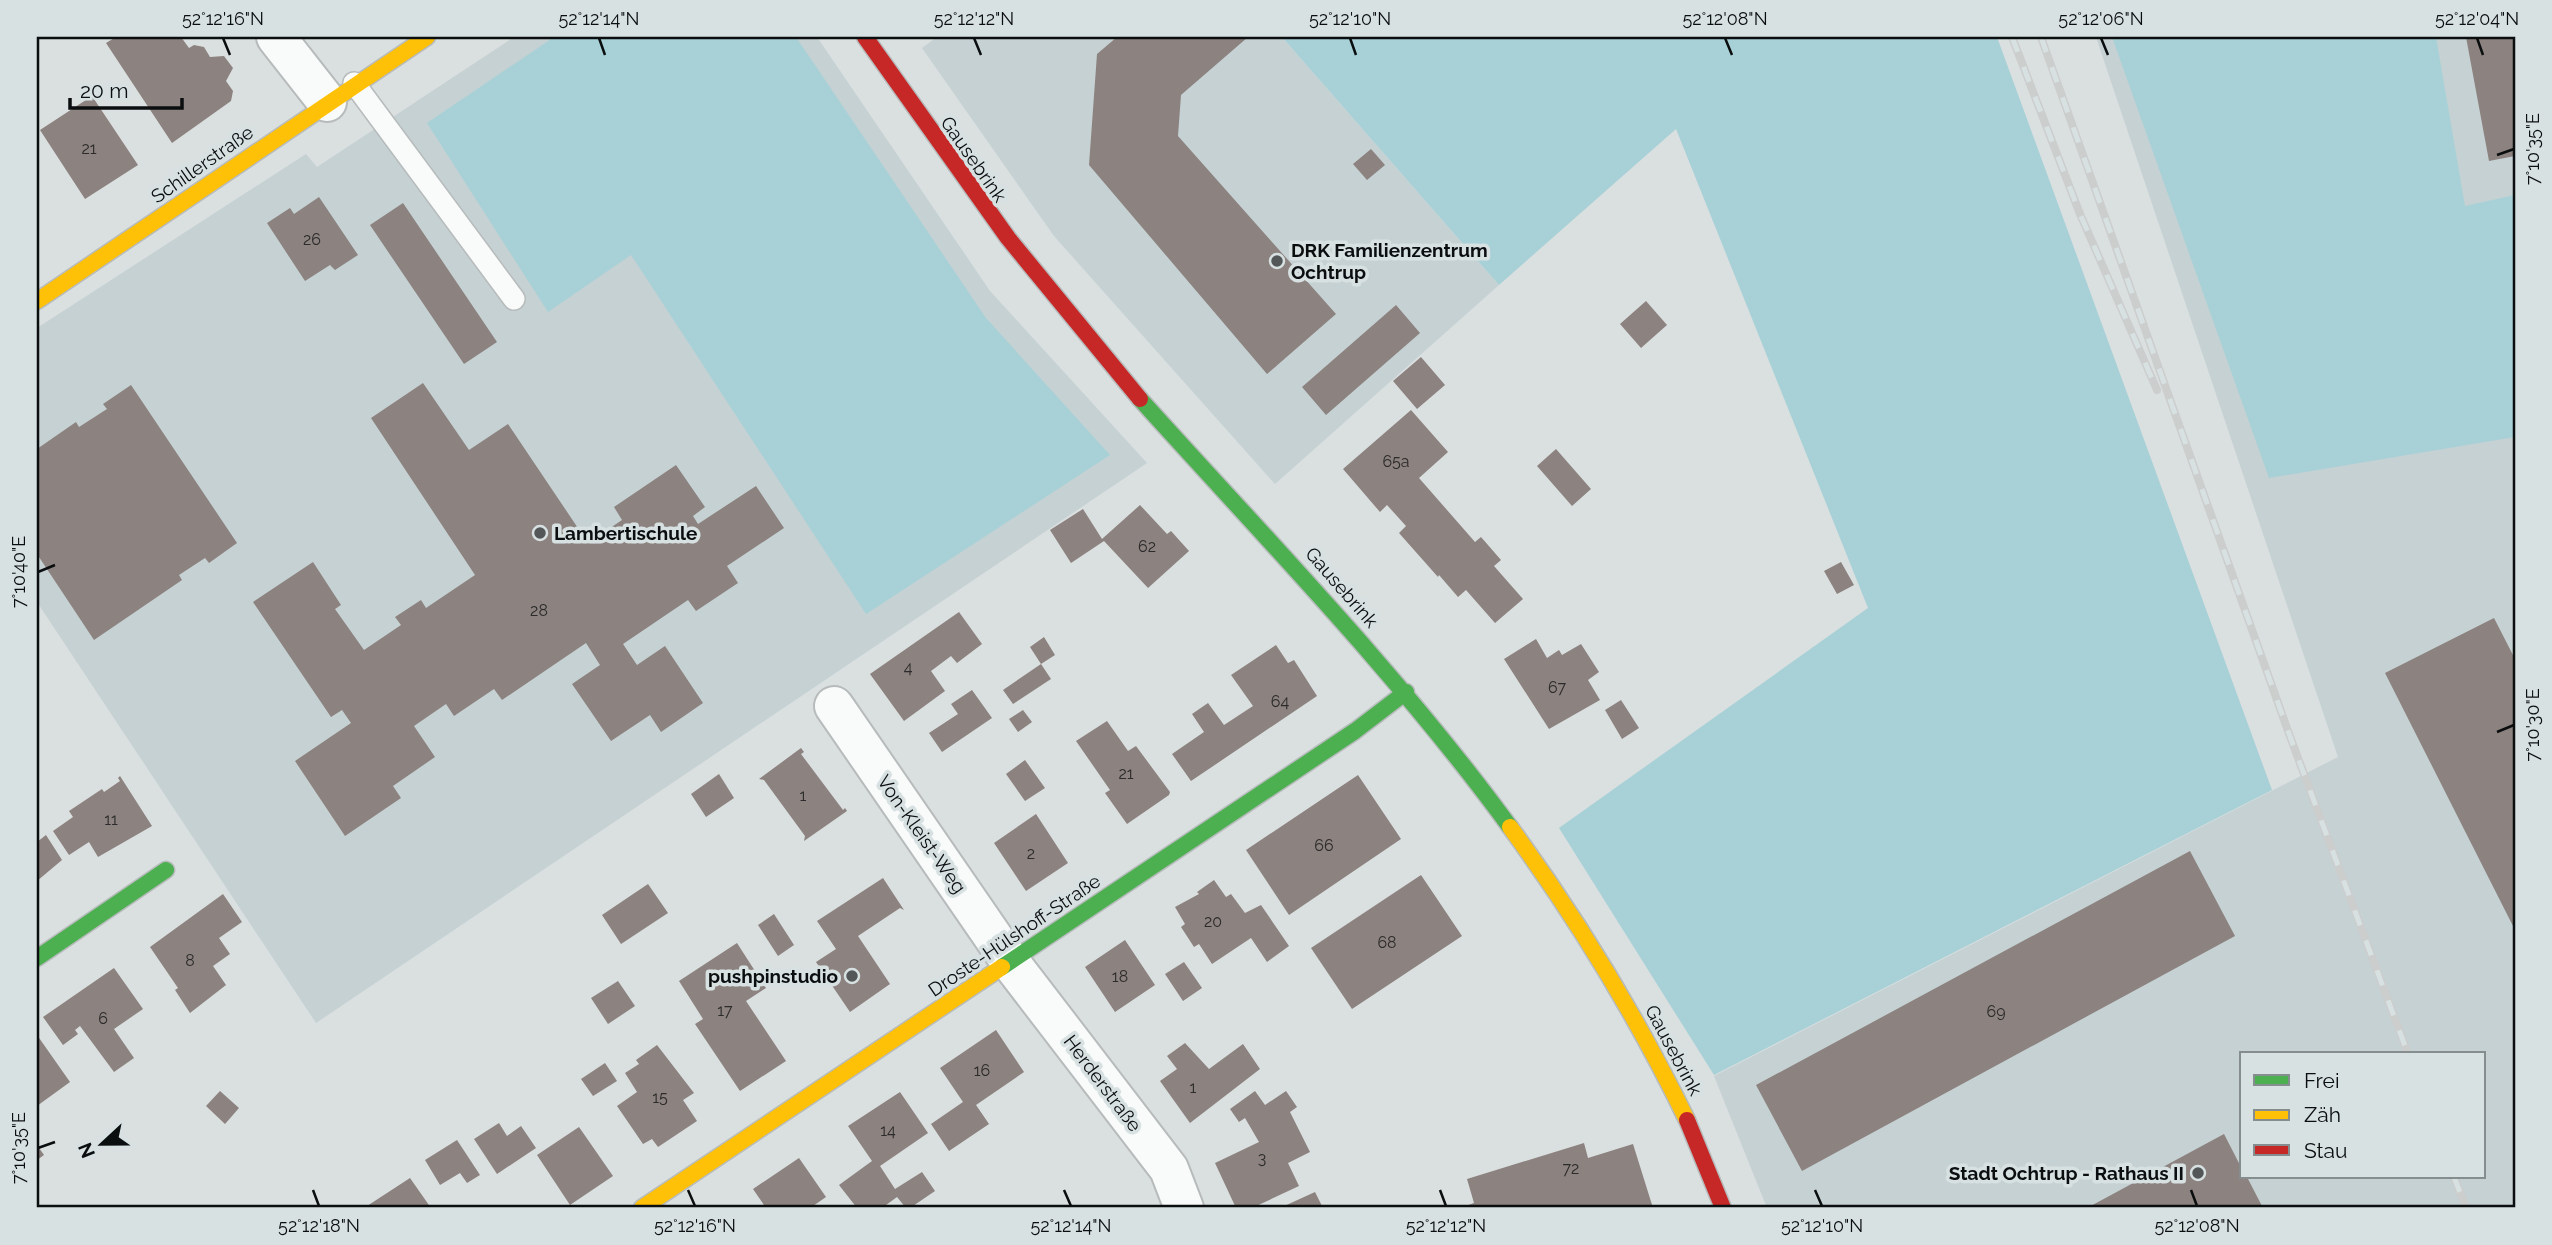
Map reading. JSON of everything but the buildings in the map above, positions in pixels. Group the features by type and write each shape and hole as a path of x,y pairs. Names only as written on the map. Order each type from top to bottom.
{"street":[{"path":"276,37 340,92"},
{"name":"Schillerstraße","path":"37,301 155,223 340,92 427,37"},
{"name":"Gausebrink","path":"865,37 1021,260 1103,357 1286,554 1406,692 1505,821 1612,982 1676,1098 1723,1208"},
{"name":"Droste-Hülshoff-Straße","path":"642,1208 1355,731 1406,692"},
{"name":"Von-Kleist-Weg","path":"834,706 1011,963"},
{"path":"37,958 166,870"},
{"name":"Herderstraße","path":"1011,963 1169,1169 1184,1208"}],"lane":[{"path":"340,92 514,299"}],"shaded area":[{"name":"Lambertischule","path":"514,37 817,37 990,291 1147,463 316,1023 37,602 37,328 306,154 317,167"},
{"path":"554,37 796,37 986,318 1110,455 866,614 631,255 548,312 427,123"},
{"name":"DRK Familienzentrum Ochtrup","path":"937,37 1282,37 1499,285 1275,484 1054,236 922,48"},
{"path":"1282,37 1997,37 2272,790 1714,1075 1559,828 1868,608 1676,129 1499,285"},
{"path":"2096,37 2515,37 2515,1208 1767,1208 1714,1076 2338,757"},
{"path":"2112,37 2436,37 2465,206 2515,195 2515,437 2269,478"}],"railway":[{"path":"2012,37 2080,214 2157,390"},
{"path":"2041,37 2288,731 2407,1052"},
{"path":"2454,1178 2466,1208"}],"traffic: fast":[{"path":"1140,399 1423,715 1510,827"},
{"path":"1002,967 1355,731 1406,692"},
{"path":"37,958 166,870"}],"traffic: slow":[{"path":"37,301 427,37"},
{"path":"1510,827 1605,970 1648,1044 1687,1120"},
{"path":"642,1208 1002,967"}],"traffic: jam":[{"path":"865,37 1008,238 1140,399"},
{"path":"1687,1120 1723,1208"}],"place":[{"name":"DRK Familienzentrum Ochtrup","path":"1277,261"},
{"name":"Lambertischule","path":"540,533"},
{"name":"pushpinstudio","path":"852,976"},
{"name":"Stadt Ochtrup - Rathaus II","path":"2198,1173"}]}
